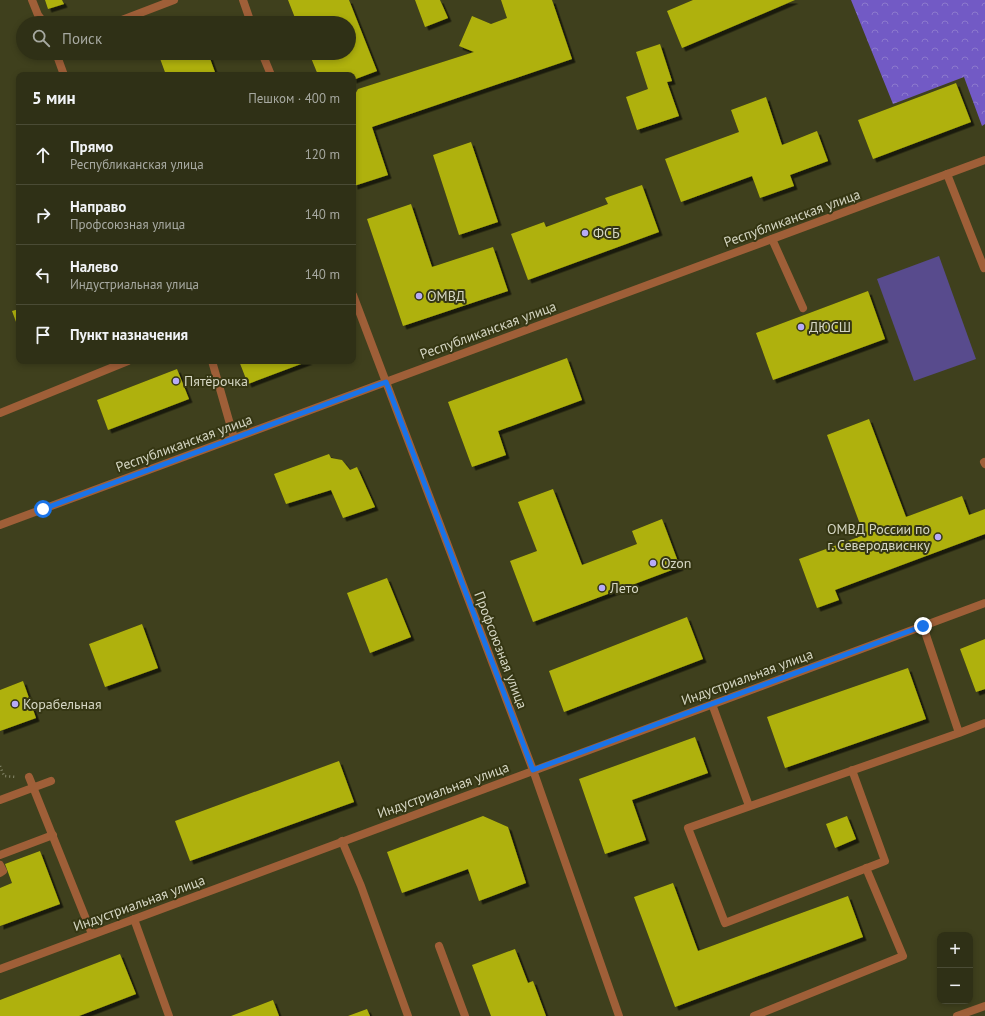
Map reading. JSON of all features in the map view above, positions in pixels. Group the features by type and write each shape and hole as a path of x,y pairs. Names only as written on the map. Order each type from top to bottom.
{"street":[{"path":"32,0 38,16"},
{"path":"132,16 174,0"},
{"path":"243,0 249,16"},
{"path":"59,60 63,72"},
{"path":"265,60 270,72"},
{"name":"Республиканская улица","path":"0,525 985,160"},
{"path":"947,174 984,268 985,267"},
{"path":"772,239 802,308"},
{"name":"Профсоюзная улица","path":"356,303 533,770 618,1016"},
{"path":"0,413 121,364"},
{"path":"213,364 234,438"},
{"name":"Индустриальная улица","path":"0,969 985,603"},
{"path":"923,626 959,733"},
{"path":"712,704 749,806"},
{"path":"852,770 885,861 725,923 688,828 749,806 852,770 959,733 985,723"},
{"path":"29,777 92,934"},
{"path":"0,800 51,781"},
{"path":"0,855 53,835"},
{"path":"342,841 361,886 408,1016"},
{"path":"0,865 3,872 0,873"},
{"path":"754,1016 903,956 866,868"},
{"path":"134,919 169,1016"},
{"path":"439,946 465,1016"},
{"path":"958,1016 985,1006"}],"path":[{"path":"0,766 4,776 29,777"}],"shaded area":[{"path":"939,256 976,359 914,381 877,279"}],"green space":[{"path":"851,0 985,0 985,124 982,126 964,77 893,104"}],"building":[{"path":"45,0 62,0 64,4 48,9"},
{"path":"288,0 349,0 355,16 294,16"},
{"path":"415,0 440,0 448,18 425,27"},
{"path":"501,0 552,0 572,59 372,127 388,175 356,185 356,93 358,89 474,52 459,46 472,16 491,24 507,18"},
{"path":"693,0 795,0 682,48 667,11"},
{"path":"356,18 377,71 356,79 356,72 317,72 312,60 356,60"},
{"path":"660,44 672,81 667,82 679,116 637,130 626,97 648,89 636,52"},
{"path":"161,60 211,60 215,72 165,72"},
{"path":"956,83 971,122 873,159 858,120"},
{"path":"766,97 782,145 817,131 828,161 790,175 794,186 760,198 752,176 681,202 665,159 739,132 731,110"},
{"path":"471,142 498,222 459,235 433,155"},
{"name":"ФСБ","path":"642,185 659,232 528,280 511,234 544,222 546,227 608,204 605,198"},
{"path":"411,204 432,267 493,247 508,291 403,326 367,219"},
{"path":"868,291 885,339 773,380 756,333"},
{"path":"16,310 16,322 12,311"},
{"path":"567,358 582,400 498,431 506,455 472,467 448,402"},
{"path":"240,364 301,364 248,384"},
{"path":"177,369 189,399 108,430 97,400"},
{"path":"869,419 906,517 962,496 969,515 985,509 985,534 835,590 839,600 817,608 799,559 864,535 827,435"},
{"path":"329,454 331,458 342,460 350,470 357,467 375,507 343,518 331,490 286,504 274,474"},
{"path":"553,489 582,565 637,544 632,531 662,519 680,567 533,622 510,561 537,551 518,502"},
{"path":"387,578 411,637 370,653 347,593"},
{"path":"687,617 703,659 564,712 549,671"},
{"path":"142,624 158,668 105,687 89,644"},
{"path":"985,639 985,689 976,692 960,649"},
{"path":"908,668 926,719 785,768 767,717"},
{"name":"Корабельная","path":"23,681 36,718 0,731 0,690"},
{"path":"695,737 708,773 632,800 646,840 605,854 579,779"},
{"path":"339,761 354,802 190,861 175,821"},
{"path":"483,816 508,827 526,883 479,901 468,869 402,893 387,852"},
{"path":"847,816 856,839 835,848 826,824"},
{"path":"40,851 60,904 0,926 0,888 12,883 5,864"},
{"path":"673,883 698,951 848,896 863,937 675,1007 634,897"},
{"path":"515,949 528,983 533,981 546,1016 491,1016 472,965"},
{"path":"120,954 136,994 79,1016 0,1016 0,1000"},
{"path":"273,1000 279,1016 231,1016"},
{"path":"367,1009 370,1016 348,1016"}],"place":[{"name":"ФСБ","path":"585,233"},
{"name":"ОМВД","path":"419,296"},
{"name":"ДЮСШ","path":"801,327"},
{"name":"Пятёрочка","path":"176,381"},
{"name":"ОМВД России по г. Северодвиснку","path":"938,537"},
{"name":"Ozon","path":"653,563"},
{"name":"Лето","path":"602,588"},
{"name":"Корабельная","path":"15,704"}],"route":[{"path":"43,509 386,382 533,770 923,626"}]}
